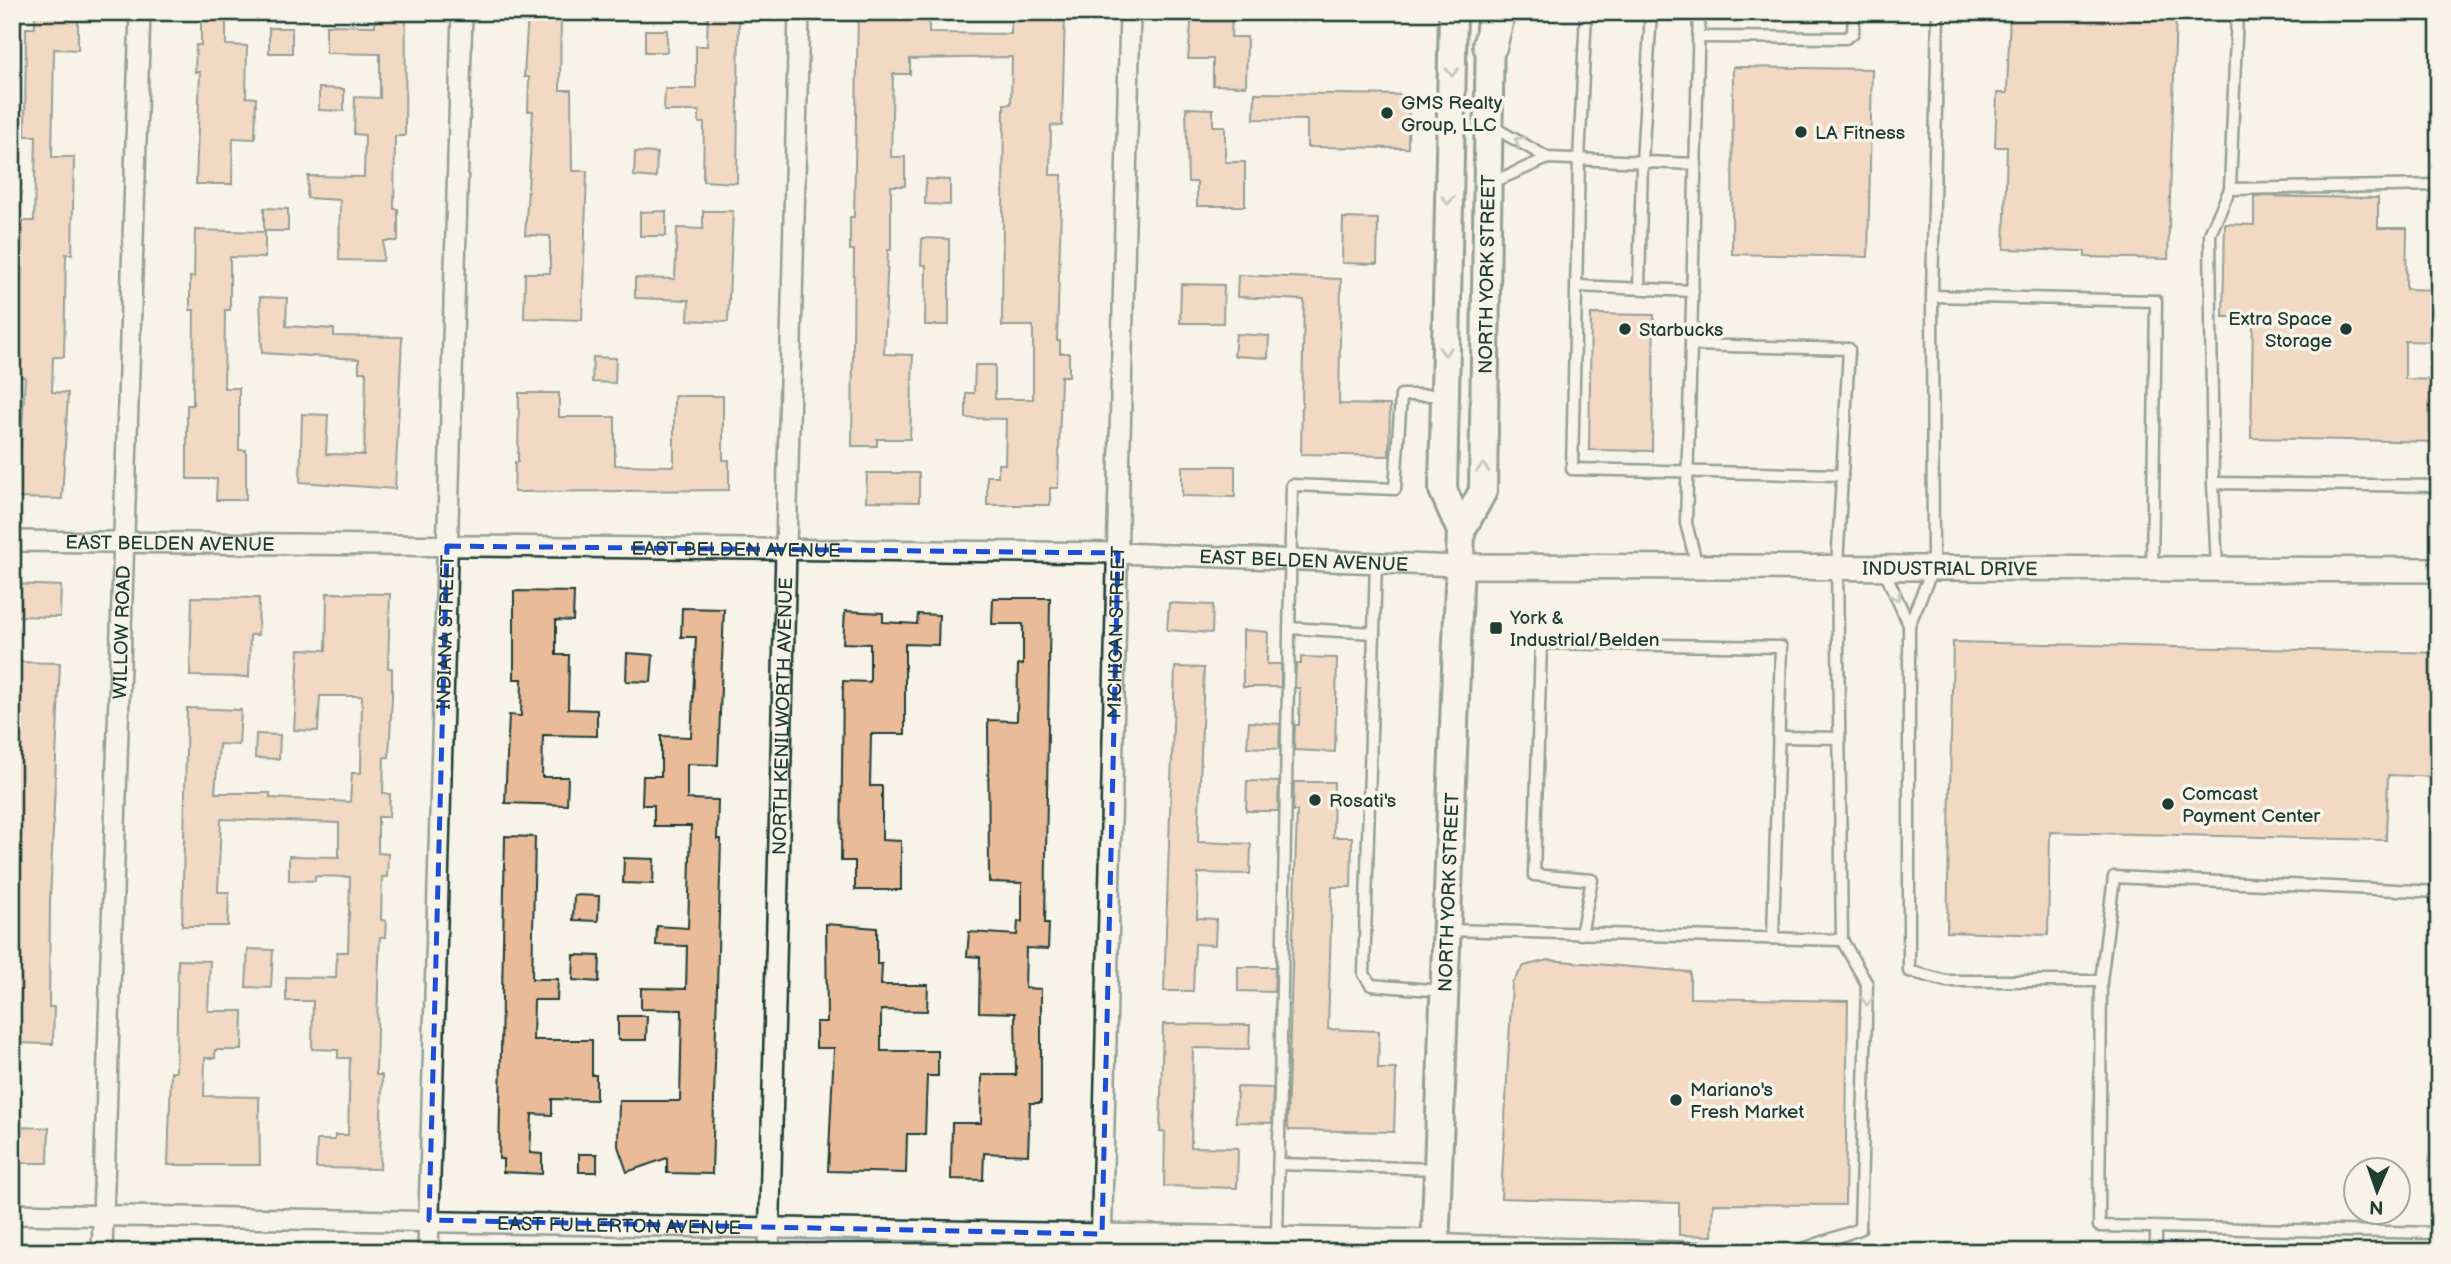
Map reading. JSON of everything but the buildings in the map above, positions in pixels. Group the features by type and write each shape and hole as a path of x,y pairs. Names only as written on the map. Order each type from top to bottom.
{"highway":[{"path":"1490,28 1498,12"}],"main road":[{"name":"NORTH YORK STREET","path":"1435,1246 1461,531 1443,490 1453,12"},
{"name":"NORTH YORK STREET","path":"1461,531 1483,491 1490,28"}],"street":[{"name":"WILLOW ROAD","path":"102,1252 140,12"},
{"name":"INDIANA STREET","path":"428,1252 462,12"},
{"name":"NORTH KENILWORTH AVENUE","path":"769,1252 799,12"},
{"name":"MICHIGAN STREET","path":"1101,1243 1130,12"},
{"name":"EAST BELDEN AVENUE","path":"12,541 1118,553 1460,566"},
{"name":"INDUSTRIAL DRIVE","path":"1460,566 2439,570"},
{"name":"EAST FULLERTON AVENUE","path":"12,1214 770,1226 1101,1243 1277,1238 1435,1246"}],"lane":[{"path":"1586,12 1579,160 1572,469 1842,475"},
{"path":"1639,288 1642,162 1651,12"},
{"path":"1697,566 1686,523 1699,12"},
{"path":"1698,37 1846,37 1853,33 1854,12"},
{"path":"1938,12 1932,296 1933,568 1909,625 1909,971 1946,981 2101,981"},
{"path":"2217,568 2213,483 2210,234 2230,189 2237,12"},
{"path":"1489,124 1548,158 1696,164"},
{"path":"1488,185 1548,158"},
{"path":"2230,189 2439,185"},
{"path":"1576,286 1693,290"},
{"path":"1932,296 2156,301 2152,569"},
{"path":"1435,1246 1797,1251 1860,1229 1867,984 1842,940 1839,737 1837,567 1849,349 1691,345"},
{"path":"1277,1238 1292,485 1395,489 1401,395 1444,395"},
{"path":"2213,483 2439,486"},
{"path":"1376,562 1364,974 1371,985 1445,992"},
{"path":"1882,567 1909,625"},
{"path":"1289,628 1374,633"},
{"path":"1581,934 1592,880 1534,876 1541,643 1781,647 1773,938"},
{"path":"1780,737 1839,737"},
{"path":"2439,892 2114,877 2101,981 2099,1226 2439,1233"},
{"path":"1447,930 1842,940"},
{"path":"1280,1164 1438,1169"},
{"path":"2156,1228 2156,1252"}],"highlighted area":[{"path":"447,546 1118,553 1102,1234 429,1220"}],"place":[{"name":"GMS Realty Group, LLC","path":"1387,113"},
{"name":"LA Fitness","path":"1801,132"},
{"name":"Starbucks","path":"1625,329"},
{"name":"Extra Space Storage","path":"2346,329"},
{"name":"York & Industrial/Belden","path":"1496,628"},
{"name":"Rosati's","path":"1315,800"},
{"name":"Comcast Payment Center","path":"2168,804"},
{"name":"Mariano's Fresh Market","path":"1676,1100"}]}
